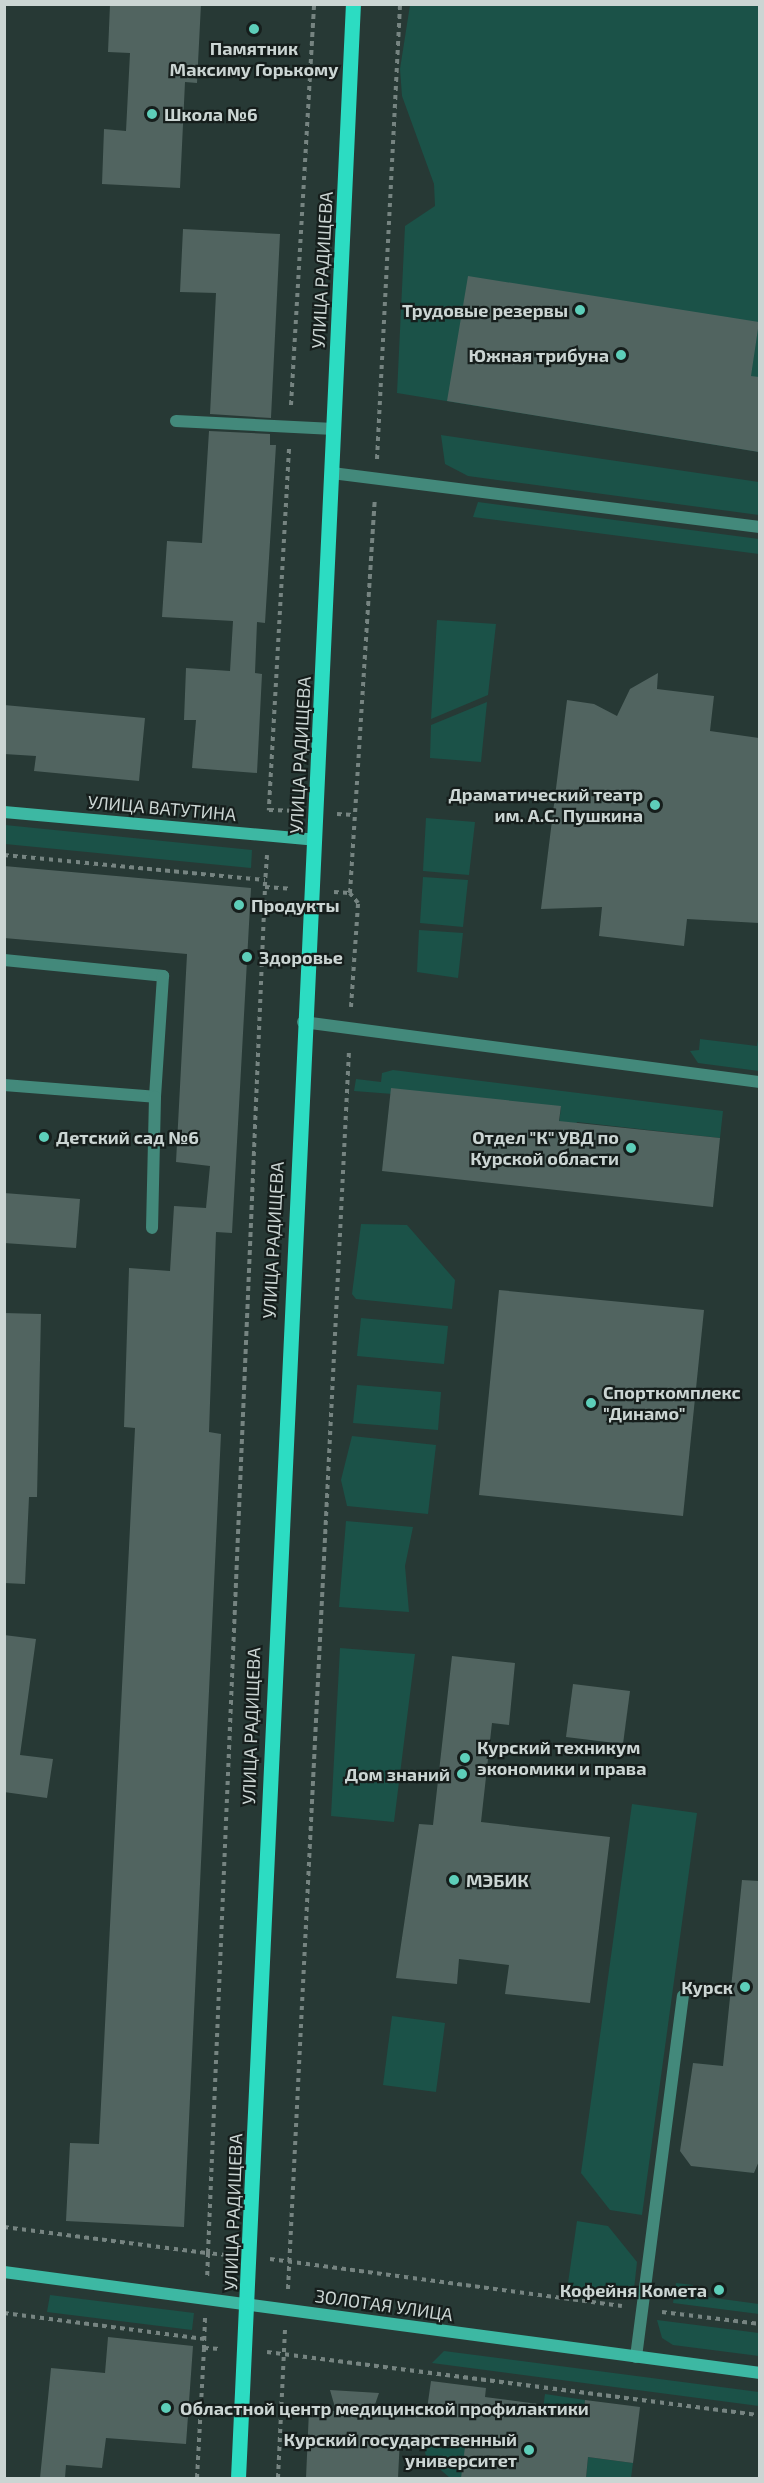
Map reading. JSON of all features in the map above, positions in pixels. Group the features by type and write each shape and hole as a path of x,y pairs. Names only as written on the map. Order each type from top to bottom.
{"main road":[{"name":"УЛИЦА РАДИЩЕВА","path":"238,2478 251,2258 303,1022 315,840 353,4"}],"street":[{"path":"176,421 334,429"},
{"path":"332,473 759,527"},
{"name":"УЛИЦА ВАТУТИНА","path":"4,812 315,840"},
{"path":"4,960 163,976 155,1097 152,1228"},
{"path":"303,1022 759,1082"},
{"path":"4,1085 155,1097"},
{"path":"636,2357 683,1996"},
{"name":"ЗОЛОТАЯ УЛИЦА","path":"4,2272 759,2373"}],"path":[{"path":"278,2478 358,903 350,893 376,478 400,4"},
{"path":"4,855 265,880"},
{"path":"265,887 208,2253 290,2261 759,2324"},
{"path":"4,2313 204,2339"},
{"path":"197,2478 204,2348"},
{"path":"284,2353 759,2415"}],"green space":[{"name":"Трудовые резервы","path":"410,5 759,5 759,452 397,393 405,226 435,206 434,184 402,96 400,69"},
{"path":"441,435 759,482 759,515 468,476 445,464"},
{"path":"478,502 759,539 759,554 473,517"},
{"path":"437,620 496,624 488,695 431,719"},
{"path":"487,702 481,762 430,758 431,725"},
{"path":"426,818 475,822 469,875 423,871"},
{"path":"5,825 252,850 251,868 5,844"},
{"path":"423,877 468,880 463,927 420,923"},
{"path":"419,930 463,933 458,978 417,972"},
{"path":"759,1033 759,1071 698,1063 690,1051 699,1050 700,1039 757,1046"},
{"path":"393,1070 723,1111 720,1138 577,1122 573,1143 557,1142 561,1107 354,1091 356,1079 381,1082 382,1073"},
{"path":"361,1224 407,1225 455,1280 452,1309 356,1299 352,1294"},
{"path":"361,1318 448,1326 444,1364 357,1356"},
{"path":"357,1385 441,1392 438,1430 353,1423"},
{"path":"352,1436 436,1445 428,1514 347,1506 341,1480"},
{"path":"346,1521 413,1527 405,1566 409,1612 339,1607"},
{"path":"340,1648 415,1654 394,1822 331,1816"},
{"path":"632,1804 697,1813 642,2215 610,2210 581,2173"},
{"path":"392,2016 445,2023 436,2092 383,2085"},
{"path":"577,2221 608,2226 637,2262 633,2298 567,2290"},
{"path":"676,2283 693,2285 692,2295 759,2304 759,2314 673,2303"},
{"path":"50,2295 194,2313 192,2330 47,2312"},
{"path":"657,2320 759,2333 759,2356 673,2345 662,2338"},
{"path":"444,2351 759,2392 759,2406 432,2363"},
{"path":"545,2394 585,2400 581,2428 541,2423"},
{"path":"423,2441 465,2447 465,2478 450,2478 426,2457"},
{"path":"588,2457 633,2463 631,2478 586,2478"}],"building":[{"path":"110,4 201,4 197,83 185,82 180,188 102,184 104,129 126,131 130,53 108,52"},
{"path":"183,229 280,234 271,418 210,414 216,293 180,292"},
{"name":"Южная трибуна","path":"468,276 759,322 751,376 759,377 759,452 447,401"},
{"path":"209,431 270,434 270,445 276,445 265,623 257,622 255,673 262,674 257,773 192,768 196,720 184,720 186,668 230,671 233,621 162,617 167,541 202,543"},
{"name":"Драматический театр им. А.С. Пушкина","path":"658,673 657,689 714,696 710,731 759,738 759,923 687,919 684,946 599,936 602,907 541,909 567,700 594,704 617,716 630,689"},
{"path":"4,705 145,718 139,781 34,771 36,756 4,754"},
{"path":"4,866 251,888 232,1233 216,1232 209,1432 221,1434 184,2227 66,2221 70,2143 99,2144 135,1428 124,1427 129,1268 170,1271 174,1206 206,1208 210,1166 176,1162 187,954 4,938"},
{"path":"391,1088 561,1106 559,1121 720,1138 713,1207 382,1171"},
{"path":"4,1193 80,1199 76,1248 4,1243"},
{"name":"Спорткомплекс \"Динамо\"","path":"499,1290 704,1310 683,1516 479,1495"},
{"path":"4,1313 41,1314 37,1497 29,1497 25,1584 4,1583"},
{"path":"4,1635 36,1639 20,1755 53,1759 47,1798 4,1792"},
{"path":"452,1656 515,1663 509,1725 492,1723 481,1822 610,1837 590,2003 505,1994 509,1965 459,1959 457,1984 396,1978 419,1824 433,1825"},
{"path":"573,1684 630,1691 623,1744 566,1737"},
{"name":"Курск","path":"742,1880 759,1881 759,2161 754,2173 691,2166 680,2151 693,2063 723,2066"},
{"path":"108,2337 193,2346 186,2444 106,2438 102,2468 66,2465 65,2478 40,2478 51,2368 105,2373"},
{"path":"431,2381 486,2388 485,2397 584,2410 585,2400 640,2407 633,2463 588,2457 586,2478 461,2478 465,2447 400,2438 398,2478 306,2478 309,2410 336,2411 330,2390 379,2393 372,2413 426,2416"}],"place":[{"name":"Памятник Максиму Горькому","path":"254,29"},
{"name":"Школа №6","path":"152,114"},
{"name":"Трудовые резервы","path":"580,310"},
{"name":"Южная трибуна","path":"621,355"},
{"name":"Драматический театр им. А.С. Пушкина","path":"655,805"},
{"name":"Продукты","path":"239,905"},
{"name":"Здоровье","path":"247,957"},
{"name":"Детский сад №6","path":"44,1137"},
{"name":"Отдел \"К\" УВД по Курской области","path":"631,1148"},
{"name":"Спорткомплекс \"Динамо\"","path":"591,1403"},
{"name":"Курский техникум экономики и права","path":"465,1758"},
{"name":"Дом знаний","path":"462,1774"},
{"name":"МЭБИК","path":"454,1880"},
{"name":"Курск","path":"745,1987"},
{"name":"Кофейня Комета","path":"719,2290"},
{"name":"Областной центр медицинской профилактики","path":"166,2408"},
{"name":"Курский государственный университет","path":"529,2450"}]}
